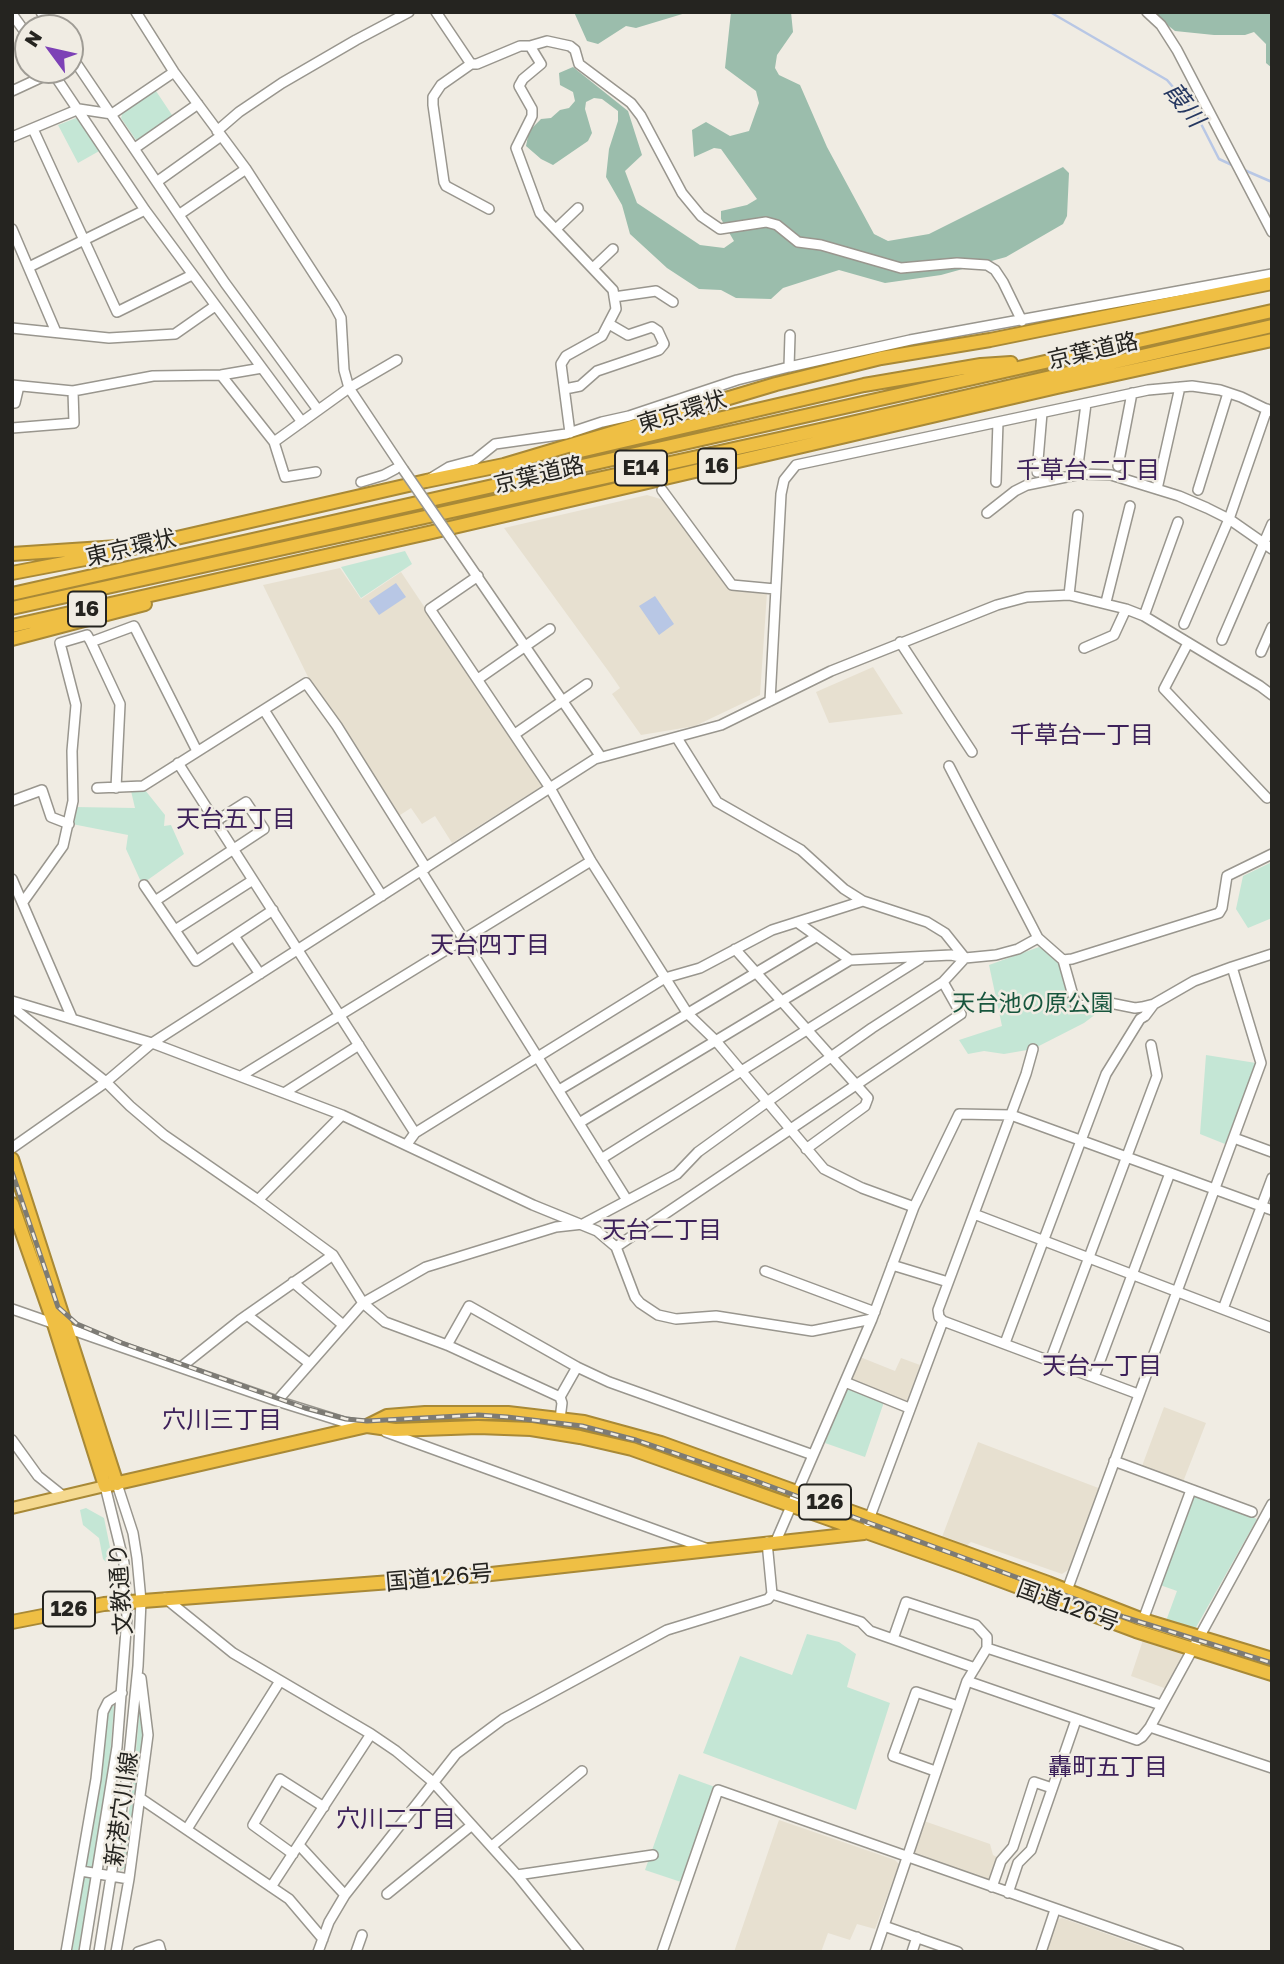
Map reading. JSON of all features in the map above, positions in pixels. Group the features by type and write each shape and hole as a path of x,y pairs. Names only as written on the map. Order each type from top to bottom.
{"highway":[{"name":"東京環状","path":"12,573 544,455 776,384 881,358 990,340 1272,284"},
{"name":"京葉道路","path":"12,594 1268,312"},
{"name":"京葉道路","path":"12,608 1271,331"},
{"name":"16","path":"12,626 1271,331"},
{"path":"467,473 481,474 864,385 981,365 1046,362"},
{"path":"12,554 136,547"},
{"path":"12,639 151,602 162,592"},
{"path":"12,1159 66,1326 111,1485"},
{"path":"12,1204 111,1485"},
{"name":"国道126号","path":"111,1485 367,1426 387,1416 508,1413 560,1419 638,1436 794,1498 867,1532 1062,1604 1194,1643 1272,1659"},
{"name":"国道126号","path":"367,1426 395,1430 506,1427 580,1437 655,1456 868,1518 1143,1620 1272,1674"},
{"name":"国道126号","path":"12,1622 81,1607 126,1602 482,1575 899,1529"}],"main road":[{"path":"12,1508 111,1485"}],"street":[{"path":"136,12 174,72 246,169 341,318 344,370 349,388 601,757"},
{"path":"158,181 219,134 239,112 282,83 409,12"},
{"path":"436,12 471,64"},
{"path":"1147,12 1161,25 1177,50 1272,232"},
{"path":"489,209 446,186 444,182 433,104 437,90 471,64 520,46 547,41 570,46 575,50 579,64 631,103 641,116 682,193 701,216 720,229 765,222 777,225 798,242 821,245 901,268 957,263 987,265 995,270 1003,282 1022,321"},
{"path":"530,46 541,64 523,79 519,86 532,109 532,116 516,148 540,213 613,290 616,309 602,336 566,356 561,364 570,433"},
{"path":"12,137 79,110 112,114 174,72"},
{"path":"84,74 225,283 318,410"},
{"path":"61,84 145,210 302,422"},
{"path":"135,148 198,104"},
{"path":"33,129 117,312 192,275"},
{"path":"180,214 246,169"},
{"path":"556,229 578,208"},
{"path":"29,267 145,210"},
{"path":"12,229 56,332"},
{"path":"594,267 613,249"},
{"path":"426,481 449,467 475,460 495,444 570,433 737,380 789,367 910,340 1272,274"},
{"path":"614,297 656,292 673,302"},
{"path":"12,328 109,338 175,334 215,306"},
{"path":"565,389 580,386 597,372 659,350 664,344 652,327 628,335 608,324"},
{"path":"789,367 790,335"},
{"path":"274,442 349,388 397,360"},
{"path":"12,403 15,403 16,385 73,391 153,376 221,375 262,368"},
{"path":"221,375 274,442 285,477 316,472"},
{"path":"770,701 781,494 784,480 796,466 1132,393 1192,386 1228,393 1269,411 1229,519 1184,624"},
{"path":"1157,489 1180,387"},
{"path":"12,428 74,423 73,391"},
{"path":"1118,466 1132,393"},
{"path":"1198,490 1228,393"},
{"path":"1078,464 1086,404"},
{"path":"1037,472 1042,413"},
{"path":"996,482 998,422"},
{"path":"361,482 402,468"},
{"path":"987,513 1027,485 1081,474 1111,475 1157,489 1229,519 1268,546"},
{"path":"662,490 732,585 775,589"},
{"path":"1106,603 1130,506"},
{"path":"1069,595 1078,515"},
{"path":"1144,616 1178,522"},
{"path":"1222,639 1268,546 1272,524"},
{"path":"478,576 430,609 550,788 591,861 688,1014 716,1041 824,1169 862,1188 914,1207"},
{"path":"12,1148 106,1082 152,1042 595,759 721,725 831,671 997,605 1027,597 1069,595 1126,609 1144,616 1272,695"},
{"path":"1084,648 1114,635 1126,609"},
{"path":"91,642 134,626 197,751"},
{"path":"1261,652 1272,627"},
{"path":"478,680 550,629"},
{"path":"23,902 62,846 69,824 73,801 72,751 76,705 60,643 87,635 120,704 116,788"},
{"path":"900,642 972,752"},
{"path":"1188,643 1164,689 1267,798"},
{"path":"97,788 143,786 306,683 337,726 464,939 627,1200"},
{"path":"515,734 587,684"},
{"path":"264,710 382,896"},
{"path":"677,738 717,802 801,849 844,888 863,901 927,922 945,933 965,958"},
{"path":"178,763 415,1133"},
{"path":"948,766 1038,937 1063,960 1076,1006 1110,1003 1135,1008 1154,1004 1194,981 1272,954"},
{"path":"12,801 42,790 51,817 69,824"},
{"path":"155,901 264,830 246,802 216,821"},
{"path":"1063,960 1219,913 1227,876 1272,853"},
{"path":"241,1076 591,861"},
{"path":"12,879 72,1018"},
{"path":"175,930 253,880"},
{"path":"144,885 195,961 272,910"},
{"path":"407,1144 415,1133 666,978 700,968 772,930 863,901"},
{"path":"797,922 850,960"},
{"path":"234,936 260,974"},
{"path":"559,1090 816,937"},
{"path":"579,1123 850,960 951,955 965,958 996,956 1038,937"},
{"path":"735,949 868,1098 864,1106 806,1149"},
{"path":"601,1158 921,958"},
{"path":"277,1401 363,1303 426,1268 556,1227 583,1224 677,1174 698,1152 872,1028 943,982 965,958"},
{"path":"1062,1604 1261,1063 1232,967"},
{"path":"616,1247 961,1014 943,982"},
{"path":"12,1001 152,1042 342,1115 533,1205 583,1224 616,1247 622,1256 635,1297 647,1308 667,1317 676,1319 716,1316 812,1331 873,1315"},
{"path":"1005,1343 1106,1074 1140,1019 1154,1004"},
{"path":"12,1007 106,1082 164,1135 333,1255 363,1303 395,1327 447,1345 560,1398 560,1419"},
{"path":"285,1093 359,1045"},
{"path":"1050,1361 1157,1076 1151,1045"},
{"path":"867,1532 868,1518 943,1321 938,1310 1011,1115 1032,1049"},
{"path":"318,1952 329,1922 345,1895 456,1754 503,1719 667,1630 768,1598 772,1594 772,1541 845,1382 914,1207 959,1114 1011,1115 1272,1210"},
{"path":"258,1200 342,1115"},
{"path":"1234,1138 1272,1152"},
{"path":"1094,1377 1170,1173"},
{"path":"1223,1309 1272,1178"},
{"path":"974,1214 1271,1326"},
{"path":"181,1367 198,1351 333,1255"},
{"path":"892,1265 948,1282"},
{"path":"765,1271 873,1315"},
{"path":"293,1282 343,1325"},
{"path":"447,1345 469,1306 609,1382 813,1455"},
{"path":"12,1309 277,1401 344,1422 367,1426 710,1550"},
{"path":"247,1315 309,1363"},
{"path":"943,1321 1138,1394"},
{"path":"560,1398 578,1367"},
{"path":"845,1382 909,1408"},
{"path":"12,1440 38,1476 63,1496"},
{"path":"1114,1461 1252,1512"},
{"name":"文教通り","path":"111,1485 133,1534 141,1601 138,1666"},
{"name":"文教通り","path":"111,1485 127,1617 121,1693"},
{"path":"1143,1620 1191,1490"},
{"path":"967,1681 1137,1740 1150,1727 1272,1504"},
{"path":"772,1594 861,1622 870,1631 975,1668"},
{"path":"165,1598 233,1653 371,1734 433,1782 517,1875 579,1952"},
{"path":"875,1952 967,1681 987,1648 987,1637 976,1625 906,1602 893,1639"},
{"path":"987,1648 1161,1705"},
{"path":"123,1952 116,1952 141,1798 148,1735 138,1666"},
{"name":"新港穴川線","path":"99,1952 127,1776 138,1666"},
{"path":"187,1829 280,1681"},
{"path":"935,1771 893,1756 916,1692 958,1706"},
{"path":"66,1952 96,1779 103,1712 108,1702 121,1693"},
{"name":"新港穴川線","path":"84,1952 112,1783 121,1693"},
{"path":"1007,1893 1018,1863 1031,1850 1076,1720"},
{"path":"1150,1727 1272,1768"},
{"path":"271,1887 371,1734"},
{"path":"492,1846 582,1771"},
{"path":"324,1807 281,1779 253,1825 296,1849 345,1895"},
{"path":"992,1887 1001,1861 1013,1847 1034,1782 1052,1788"},
{"path":"662,1952 718,1790 1179,1952"},
{"path":"141,1798 289,1899 323,1939"},
{"path":"387,1894 472,1825"},
{"path":"517,1875 653,1855"},
{"path":"80,1871 129,1879"},
{"path":"1041,1952 1055,1910"},
{"path":"884,1926 952,1951"},
{"path":"356,1952 362,1935"},
{"path":"912,1952 917,1937"},
{"path":"138,1952 159,1945 161,1952"}],"shaded area":[{"path":"647,495 664,500 732,590 767,593 760,695 695,726 641,735 612,694 620,688 504,528"},
{"path":"340,568 361,599 401,572 542,786 452,843 435,816 422,824 411,808 397,817 309,679 263,585"},
{"path":"873,667 903,714 829,723 816,692"},
{"path":"860,1357 895,1371 901,1358 920,1365 907,1401 852,1381"},
{"path":"1164,1407 1206,1423 1183,1482 1142,1466"},
{"path":"978,1442 1101,1489 1071,1568 1062,1574 971,1542 966,1546 942,1537"},
{"path":"1143,1640 1185,1655 1167,1689 1131,1676"},
{"path":"779,1820 895,1860 899,1864 875,1929 857,1924 850,1940 828,1933 821,1952 734,1952"},
{"path":"924,1821 990,1844 993,1855 999,1858 990,1886 912,1857"},
{"path":"1062,1918 1158,1952 1045,1952 1056,1920"}],"green space":[{"path":"574,12 689,12 636,28 626,26 598,44 587,41"},
{"path":"731,12 791,12 793,32 777,55 775,68 779,75 800,85 827,147 874,234 888,241 929,234 1063,167 1069,173 1067,216 1063,224 1006,257 941,275 885,283 839,270 783,288 771,299 736,298 721,290 699,289 667,268 630,234 622,205 606,177 618,111 602,99 594,98 586,102 585,109 592,133 588,141 553,165 526,146 529,131 541,119 551,118 560,110 569,108 575,101 573,92 560,85 559,73 573,67 628,111 642,155 625,171 637,203 700,245 724,248 734,241 721,219 721,211 747,205 757,199 721,149 714,148 694,157 692,130 706,122 730,136 749,131 759,103 756,91 725,68"},
{"path":"1151,12 1272,12 1272,68 1266,63 1266,44 1254,32 1245,35 1214,35 1175,31"},
{"path":"154,88 174,118 138,143 121,118 123,111"},
{"path":"76,118 101,150 78,163 58,125"},
{"path":"405,551 412,564 361,598 341,567"},
{"path":"145,790 165,815 164,826 171,825 184,854 142,884 126,849 128,835 72,824 75,807 135,808 131,791"},
{"path":"1272,862 1272,918 1248,928 1236,909 1243,876"},
{"name":"天台池の原公園","path":"1039,947 1057,959 1071,1008 1100,1011 1084,1023 1033,1049 1004,1054 984,1051 968,1054 959,1040 1002,1026 989,965"},
{"path":"1206,1055 1256,1063 1225,1144 1200,1134"},
{"path":"851,1386 884,1402 865,1457 825,1443 847,1388"},
{"path":"1195,1494 1257,1519 1194,1631 1166,1621 1177,1591 1160,1585 1190,1497"},
{"path":"86,1508 104,1518 113,1562 103,1559 99,1538 83,1525 80,1510"},
{"path":"807,1634 839,1642 856,1654 847,1687 890,1703 856,1810 703,1753 740,1656 792,1675"},
{"path":"140,1704 144,1734 141,1768 126,1867 120,1871 133,1784"},
{"path":"114,1706 110,1758 95,1855 78,1952 72,1952 98,1795 107,1710"},
{"path":"679,1774 715,1787 681,1882 645,1870"}],"water":[{"path":"396,583 406,597 379,615 369,601"},
{"path":"655,596 674,624 659,635 639,606"}],"waterway":[{"name":"葭川","path":"1050,12 1167,80 1196,114 1219,159 1232,165"},
{"name":"葭川","path":"1242,169 1272,182"}],"railway":[{"path":"12,1172 58,1307 77,1324 122,1343 305,1408 346,1419 367,1421 478,1415 507,1417 582,1426 636,1440 745,1477 1124,1617 1272,1663"}],"district":[{"name":"千草台二丁目","path":"1088,470"},
{"name":"千草台一丁目","path":"1082,735"},
{"name":"天台五丁目","path":"236,819"},
{"name":"天台四丁目","path":"490,945"},
{"name":"天台二丁目","path":"662,1230"},
{"name":"天台一丁目","path":"1102,1366"},
{"name":"穴川三丁目","path":"222,1420"},
{"name":"轟町五丁目","path":"1108,1767"},
{"name":"穴川二丁目","path":"396,1819"}]}
